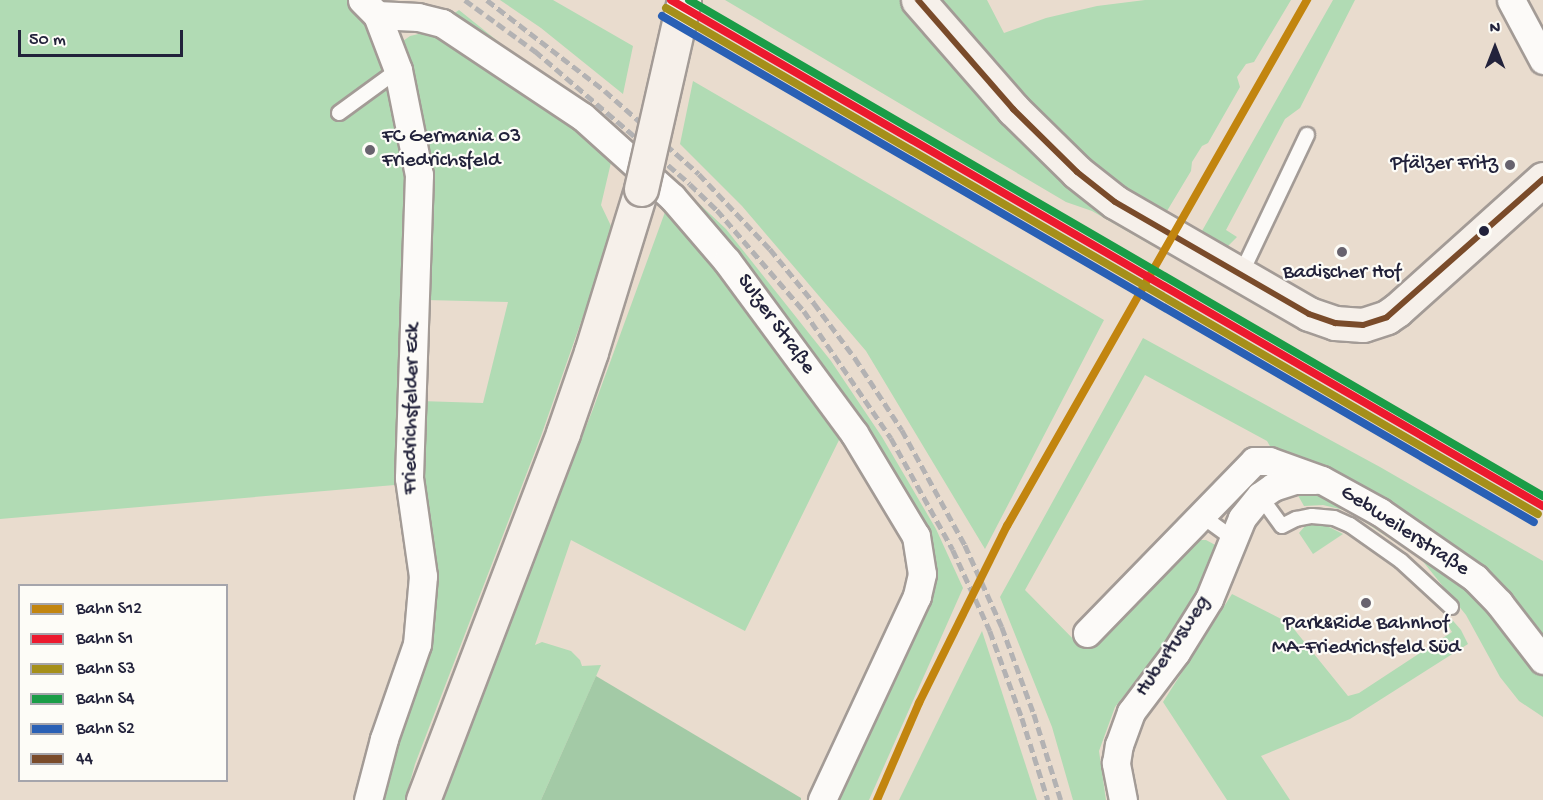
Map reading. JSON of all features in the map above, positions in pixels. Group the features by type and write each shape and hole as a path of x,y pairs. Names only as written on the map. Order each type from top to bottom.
{"main road":[{"path":"423,800 563,433 591,352 641,189 684,0"},
{"path":"918,0 1013,109 1077,172 1115,202 1309,314 1335,323 1363,326 1378,321 1397,310 1543,179"}],"street":[{"path":"1511,0 1543,60"},
{"name":"Friedrichsfelder Eck","path":"368,800 384,739 417,644 423,591 423,576 409,478 419,175 398,70 369,7"},
{"name":"Sulzer Straße","path":"369,7 442,23 583,117 672,197 727,261 854,433 916,536 922,574 917,596 855,734 822,800"},
{"name":"Gebweilerstraße","path":"1087,633 1254,461 1269,461 1323,480 1380,512 1475,578 1499,603 1543,660"},
{"name":"Hubertusweg","path":"1123,800 1116,763 1119,745 1131,712 1176,652 1209,599 1242,518 1260,496 1273,487 1295,480 1323,480"}],"lane":[{"path":"339,113 398,70"},
{"path":"1241,274 1307,135"},
{"path":"1260,496 1282,526 1296,519 1312,516 1334,518 1350,525 1401,561 1451,607"},
{"path":"1202,516 1232,538"}],"green space":[{"path":"0,0 350,0 382,56 410,36 427,32 459,10 617,137 601,205 611,226 609,242 541,436 415,764 405,800 378,800 426,648 418,483 0,519","holes":["426,300 508,302 483,403 420,401"]},
{"path":"500,0 553,0 633,46 623,94 541,28"},
{"path":"725,0 987,0 1004,33 1046,18 1097,6 1145,0 1291,0 1254,62 1246,64 1237,77 1240,87 1208,143 1202,146 1192,162 1191,171 1164,216 1153,246 1092,211 1066,202"},
{"path":"1333,0 1355,0 1300,108 1285,119 1226,230 1237,237 1222,252 1198,238"},
{"path":"693,81 1104,320 985,549 866,351 742,206 680,144"},
{"path":"676,182 726,229 831,361 882,437 936,529 963,588 869,800 829,800 865,732 936,581 933,561 842,434 745,631 571,540 535,645 542,642 571,651 580,660 582,666 601,665 541,800 444,800 465,733 593,409"},
{"path":"1143,338 1380,467 1543,561 1543,717 1519,701 1500,677 1466,615 1421,559 1348,511 1323,505 1304,506 1267,441 1145,375 1025,590 1082,648 1181,545 1193,540 1206,540 1219,547 1195,596 1170,638 1115,707 1099,751 1106,800 1073,800 1052,727 1000,597"},
{"path":"1313,524 1327,526 1343,534 1313,554 1299,533 1305,526"},
{"path":"1232,594 1289,623 1348,696 1359,693 1452,632 1443,617 1448,615 1461,630 1468,644 1350,719 1261,756 1290,800 1227,800 1163,702"},
{"path":"982,631 1037,800 899,800"},
{"path":"596,676 801,798 801,800 541,800"}],"railway":[{"path":"465,0 535,51 690,184 717,210 804,311 891,438 953,550 990,631 1022,718 1048,800"},
{"path":"487,0 605,91 699,174 770,249 855,358 902,430 965,545 1002,627 1034,714 1061,800"}],"rail line":[{"name":"S1","path":"671,0 1543,506"},
{"name":"S4","path":"689,0 1543,496"},
{"name":"S12","path":"877,800 919,703 1007,526 1307,0"},
{"name":"S3","path":"666,8 1538,514"},
{"name":"S2","path":"662,16 1534,522"}],"transit line":[{"name":"44","path":"918,0 1013,109 1077,172 1115,202 1309,314 1335,323 1363,325 1387,317 1543,179"}],"place":[{"name":"FC Germania 03 Friedrichsfeld","path":"370,150"},
{"name":"Pfälzer Fritz","path":"1510,165"},
{"name":"Badischer Hof","path":"1342,252"},
{"name":"Park&Ride Bahnhof MA-Friedrichsfeld Süd","path":"1366,603"}]}
